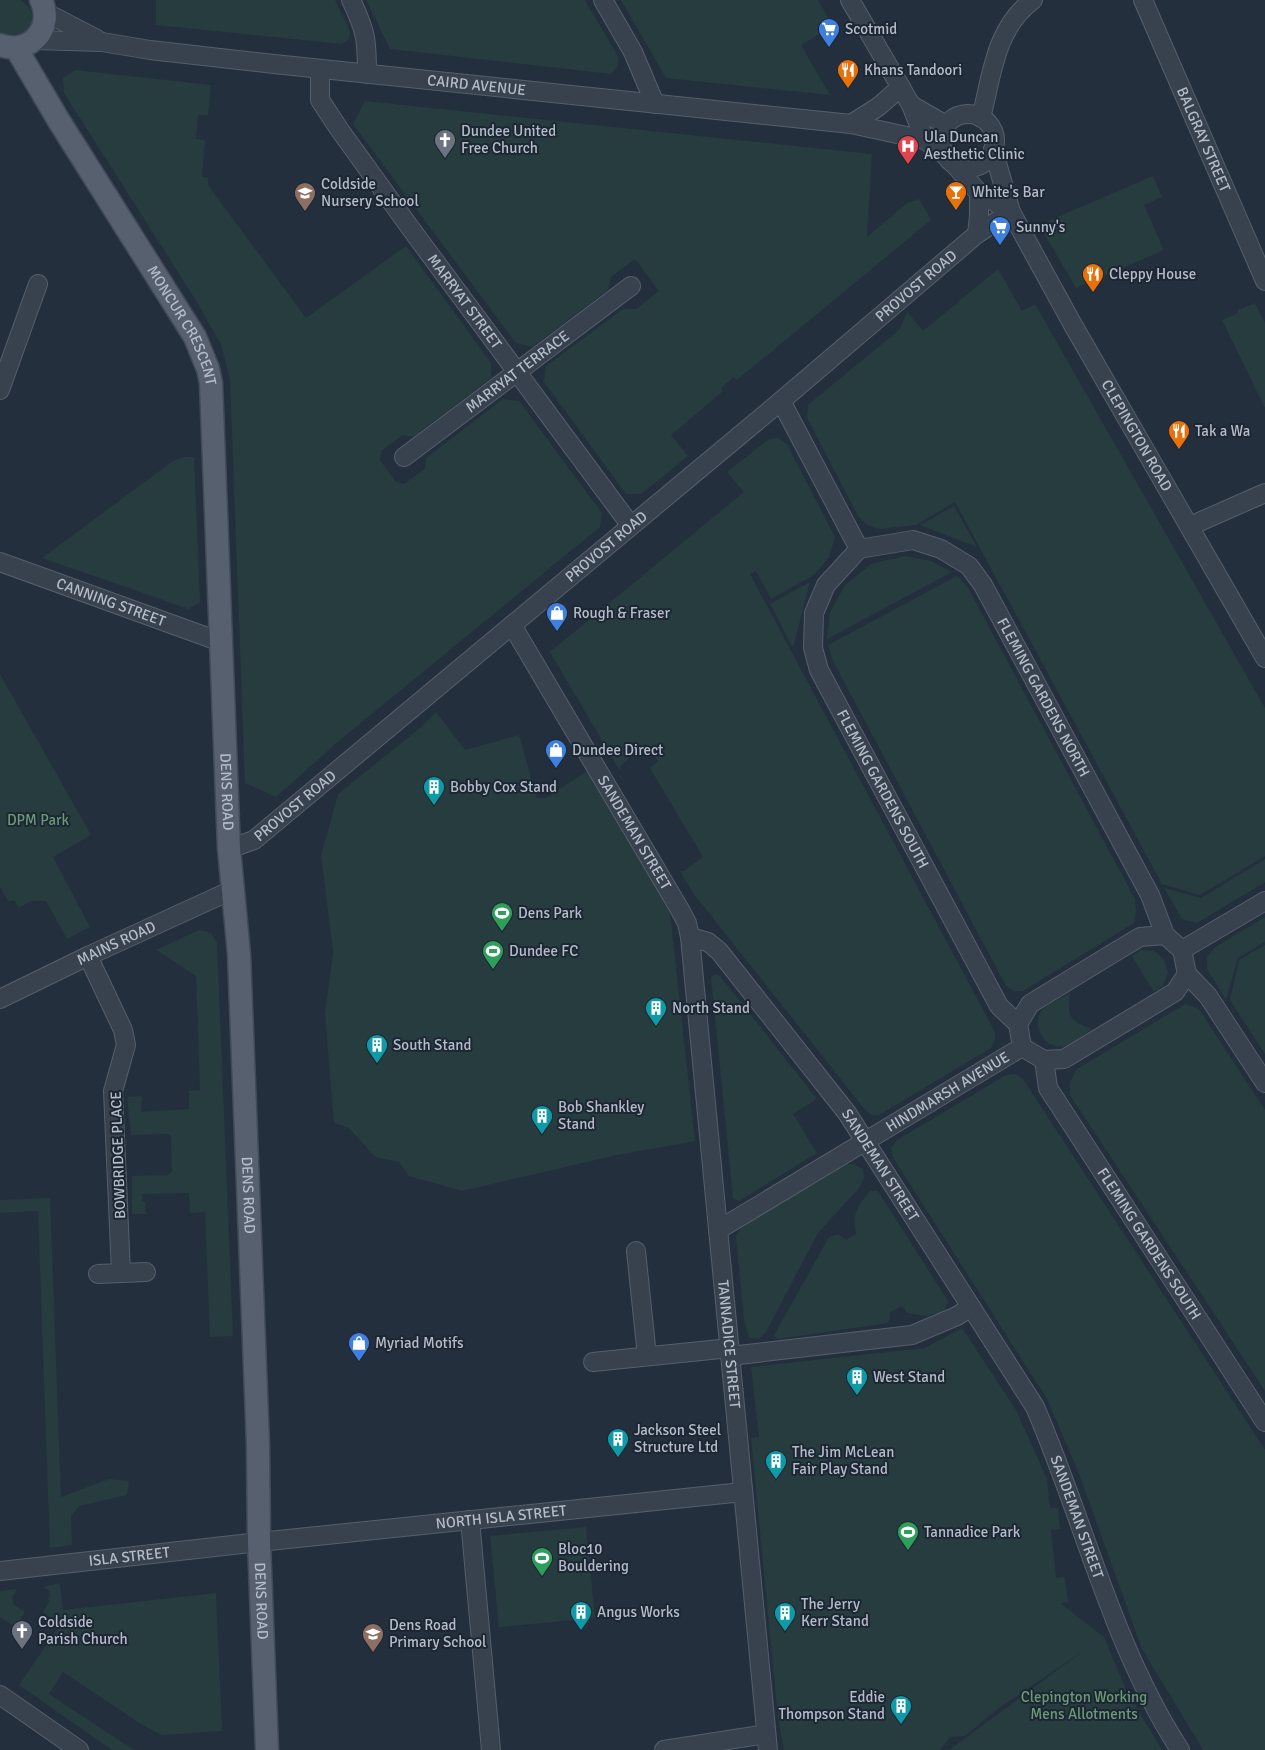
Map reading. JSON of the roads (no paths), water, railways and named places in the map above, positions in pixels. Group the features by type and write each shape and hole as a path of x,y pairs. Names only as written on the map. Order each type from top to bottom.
{"main road":[{"path":"17,44 41,32 45,22 43,6"},
{"name":"MONCUR CRESCENT","path":"17,44 58,121 195,337 208,369 212,392 221,642"},
{"name":"DENS ROAD","path":"221,642 229,849 239,954 258,1445 259,1542 267,1750"}],"street":[{"path":"351,0 362,24 367,43 367,74"},
{"path":"603,0 633,52 655,104"},
{"path":"850,0 911,105 925,140 961,167 977,166 984,162 993,150"},
{"path":"1011,212 979,193 950,160 941,140 946,125 956,117 969,114 981,118 994,58 1007,27 1032,0"},
{"name":"BALGRAY STREET","path":"1143,0 1265,280"},
{"name":"CAIRD AVENUE","path":"43,6 102,42"},
{"name":"CAIRD AVENUE","path":"17,44 102,42 150,50 320,69 851,124 925,140"},
{"name":"MARRYAT STREET","path":"320,69 320,100 414,233 631,526"},
{"path":"851,124 878,107 901,87"},
{"path":"911,105 946,125"},
{"name":"CLEPINGTON ROAD","path":"981,118 993,132 995,140 993,150 1011,212 1073,324 1265,658"},
{"path":"976,234 979,216 979,193"},
{"name":"PROVOST ROAD","path":"229,849 254,840 781,401 976,234 1011,212"},
{"path":"0,390 38,284"},
{"name":"MARRYAT TERRACE","path":"404,457 631,286"},
{"path":"781,401 859,549"},
{"path":"1190,526 1265,493"},
{"name":"FLEMING GARDENS NORTH","path":"859,549 913,540 941,549 969,566 983,586 1150,895 1165,935"},
{"name":"FLEMING GARDENS SOUTH","path":"859,549 826,585 814,613 813,648 819,670 999,1006 1018,1024"},
{"name":"CANNING STREET","path":"0,562 221,642"},
{"name":"SANDEMAN STREET","path":"512,626 679,908 687,924 690,938 708,942 719,951 848,1113 1035,1407 1056,1455 1116,1625 1164,1725 1180,1750"},
{"name":"MAINS ROAD","path":"0,999 232,890"},
{"path":"1182,950 1265,901"},
{"path":"1018,1024 1030,1004 1110,955 1140,937 1165,935 1182,950 1186,974 1208,996 1265,1083"},
{"name":"TANNADICE STREET","path":"690,938 767,1742"},
{"name":"BOWBRIDGE PLACE","path":"88,956 123,1030 126,1045 113,1092 121,1273"},
{"path":"1044,1060 1064,1059 1144,1011 1175,992 1186,974"},
{"name":"HINDMARSH AVENUE","path":"1018,1024 1022,1047 1044,1060"},
{"name":"HINDMARSH AVENUE","path":"718,1230 1022,1047"},
{"name":"FLEMING GARDENS SOUTH","path":"1044,1060 1048,1088 1265,1422"},
{"path":"636,1251 647,1356"},
{"path":"98,1274 146,1272"},
{"path":"593,1362 647,1356 730,1352 912,1335 957,1316 971,1307"},
{"name":"NORTH ISLA STREET","path":"259,1542 743,1492"},
{"path":"470,1520 492,1750"},
{"name":"ISLA STREET","path":"0,1571 259,1542"},
{"path":"0,1696 79,1750"},
{"path":"664,1750 767,1742"}],"place":[{"name":"Scotmid","path":"829,48"},
{"name":"Khans Tandoori","path":"848,89"},
{"name":"Dundee United Free Church","path":"445,159"},
{"name":"Ula Duncan Aesthetic Clinic","path":"908,165"},
{"name":"White's Bar","path":"956,211"},
{"name":"Coldside Nursery School","path":"305,212"},
{"name":"Sunny's","path":"1000,246"},
{"name":"Cleppy House","path":"1093,293"},
{"name":"Tak a Wa","path":"1179,450"},
{"name":"Rough & Fraser","path":"557,632"},
{"name":"Dundee Direct","path":"556,769"},
{"name":"Bobby Cox Stand","path":"434,806"},
{"name":"Dens Park","path":"502,932"},
{"name":"Dundee FC","path":"493,970"},
{"name":"North Stand","path":"656,1027"},
{"name":"South Stand","path":"377,1064"},
{"name":"Bob Shankley Stand","path":"542,1135"},
{"name":"Myriad Motifs","path":"359,1362"},
{"name":"West Stand","path":"857,1396"},
{"name":"Jackson Steel Structure Ltd","path":"618,1458"},
{"name":"The Jim McLean Fair Play Stand","path":"776,1480"},
{"name":"Tannadice Park","path":"908,1551"},
{"name":"Bloc10 Bouldering","path":"542,1577"},
{"name":"Angus Works","path":"581,1631"},
{"name":"The Jerry Kerr Stand","path":"785,1632"},
{"name":"Coldside Parish Church","path":"22,1650"},
{"name":"Dens Road Primary School","path":"373,1653"},
{"name":"Eddie Thompson Stand","path":"901,1725"}],"park label":[{"name":"DPM Park","path":"38,820"},
{"name":"Clepington Working Mens Allotments","path":"1084,1706"}]}
